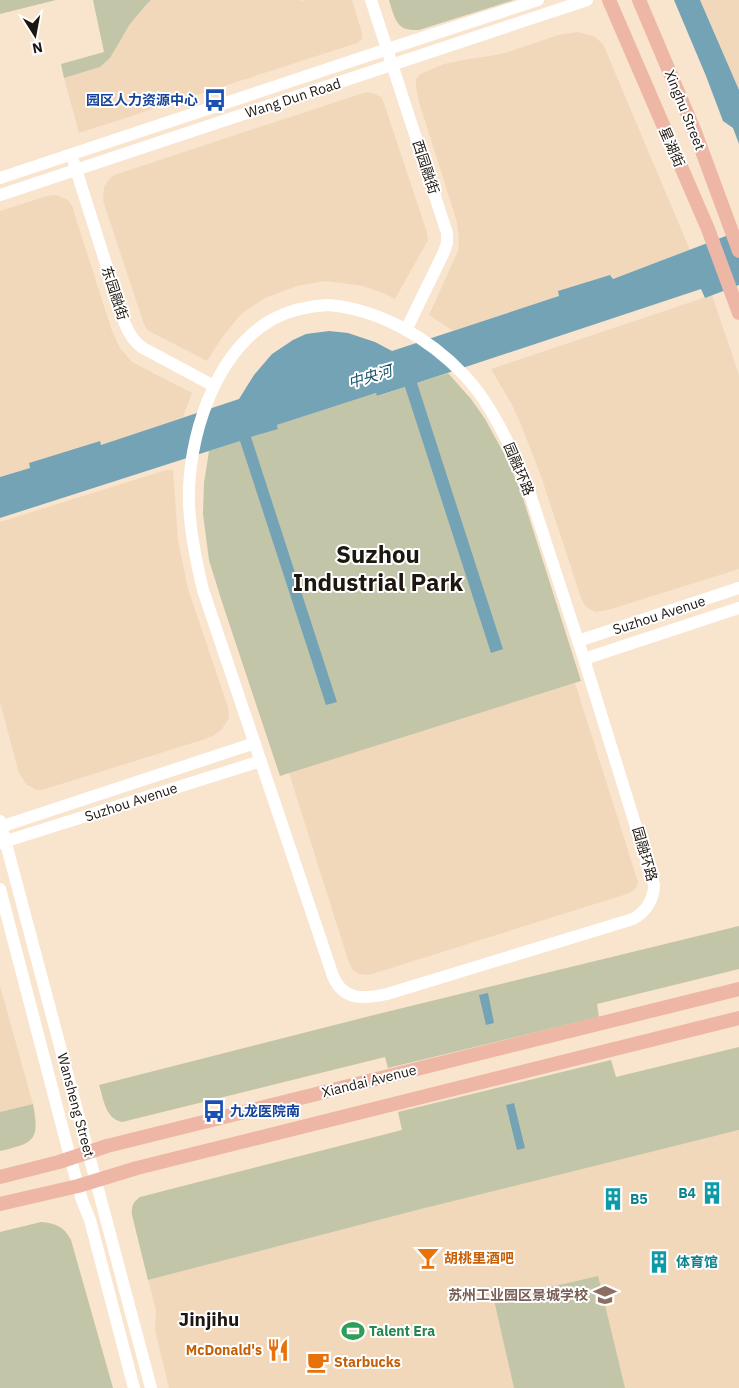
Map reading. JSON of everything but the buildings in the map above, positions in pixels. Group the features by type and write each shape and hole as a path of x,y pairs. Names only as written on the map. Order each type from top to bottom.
{"main road":[{"name":"西园融街","path":"372,0 447,233 447,243 444,252 406,330"},
{"name":"Wang Dun Road","path":"0,178 538,0"},
{"name":"Wang Dun Road","path":"0,195 586,0"},
{"name":"星湖街","path":"609,0 708,229 739,313"},
{"name":"Xinghu Street","path":"639,0 695,132 739,251"},
{"name":"东园融街","path":"71,155 130,335 135,343 212,390"},
{"name":"园融环路","path":"320,306 346,308 385,320 406,330 452,363 464,375 500,427 522,474 584,659 654,879 654,885 653,895 647,908 638,917 370,998 350,995 338,986 333,976 217,632 203,590 196,561 189,502 191,464 200,425 212,390 234,354 251,335 273,319 295,310 320,306"},
{"name":"Suzhou Avenue","path":"578,641 739,588"},
{"name":"Suzhou Avenue","path":"584,659 739,608"},
{"name":"Suzhou Avenue","path":"0,825 255,743"},
{"name":"Suzhou Avenue","path":"3,843 261,761"},
{"name":"Wansheng Street","path":"0,825 3,843 152,1388"},
{"name":"Wansheng Street","path":"0,889 70,1157 90,1220 134,1388"},
{"name":"Xiandai Avenue","path":"0,1177 50,1164 88,1151 739,989"},
{"name":"Xiandai Avenue","path":"0,1204 78,1186 137,1168 739,1018"}],"shaded area":[{"path":"151,0 352,0 362,39 357,43 79,133 64,78 100,67 110,58 130,24"},
{"path":"700,0 739,0 739,90"},
{"path":"578,32 594,36 603,44 690,250 612,279 610,275 559,291 560,296 453,331 429,315 458,251 459,241 457,222 418,99 416,79 420,74 444,64 505,53 558,35"},
{"path":"368,92 381,97 384,103 427,232 428,240 395,299 363,286 342,283 325,281 297,286 265,298 242,313 223,336 207,361 147,330 103,200 104,187 110,178 114,175"},
{"path":"56,195 68,200 72,206 112,331 120,348 132,362 192,393 183,417 101,445 99,441 29,463 30,468 0,477 0,211 47,196"},
{"path":"712,295 739,375 739,569 608,610 596,612 585,606 581,598 542,479 520,422 491,369"},
{"path":"166,470 173,470 178,540 188,589 228,707 229,718 222,729 213,736 42,790 36,790 26,784 19,773 0,703 0,522"},
{"path":"575,683 638,882 636,888 630,893 369,975 359,974 352,969 289,773"},
{"path":"0,986 33,1104 0,1112"},
{"path":"739,1130 739,1388 169,1388 155,1330 156,1310 148,1280 448,1202"}],"green space":[{"path":"0,0 56,0 0,14"},
{"path":"93,0 151,0 130,24 110,58 100,67 64,78 61,64 104,52"},
{"path":"389,0 514,0 419,30 411,30 399,24 394,17"},
{"path":"448,373 471,399 485,419 508,461 522,495 581,681 280,776 209,560 203,514 204,483 209,451 278,428 277,425 376,393 378,396"},
{"path":"739,926 739,969 597,1004 599,1017 388,1068 385,1057 122,1122 112,1117 104,1102 99,1085 374,1015"},
{"path":"739,1047 739,1130 421,1209 148,1280 132,1215 133,1205 140,1197 402,1130 398,1112 611,1060 616,1077"},
{"path":"33,1104 36,1126 32,1138 20,1145 0,1151 0,1112"},
{"path":"41,1222 59,1226 71,1240 113,1388 0,1388 0,1232"},
{"path":"598,1276 625,1388 514,1388 494,1300"}],"water":[{"path":"674,0 700,0 739,90 739,144 733,128 723,121"},
{"name":"中央河","path":"739,231 739,285 705,298 701,289 417,383 503,649 491,653 405,387 377,396 376,393 277,425 278,429 251,437 337,702 326,705 240,441 0,518 0,477 30,468 29,463 100,441 101,445 239,399 254,375 272,354 306,334 329,331 348,333 375,342 392,351 559,296 558,291 610,275 613,279"},
{"path":"488,993 494,1023 486,1025 479,995"},
{"path":"514,1103 525,1148 517,1150 506,1105"}],"place":[{"name":"园区人力资源中心","path":"215,100"},
{"name":"九龙医院南","path":"214,1111"},
{"name":"B4","path":"712,1193"},
{"name":"B5","path":"613,1199"},
{"name":"胡桃里酒吧","path":"428,1258"},
{"name":"体育馆","path":"659,1262"},
{"name":"苏州工业园区景城学校","path":"605,1295"},
{"name":"Talent Era","path":"353,1331"},
{"name":"McDonald's","path":"278,1350"},
{"name":"Starbucks","path":"318,1362"}],"district":[{"name":"Suzhou Industrial Park","path":"378,569"},
{"name":"Jinjihu","path":"209,1319"}]}
